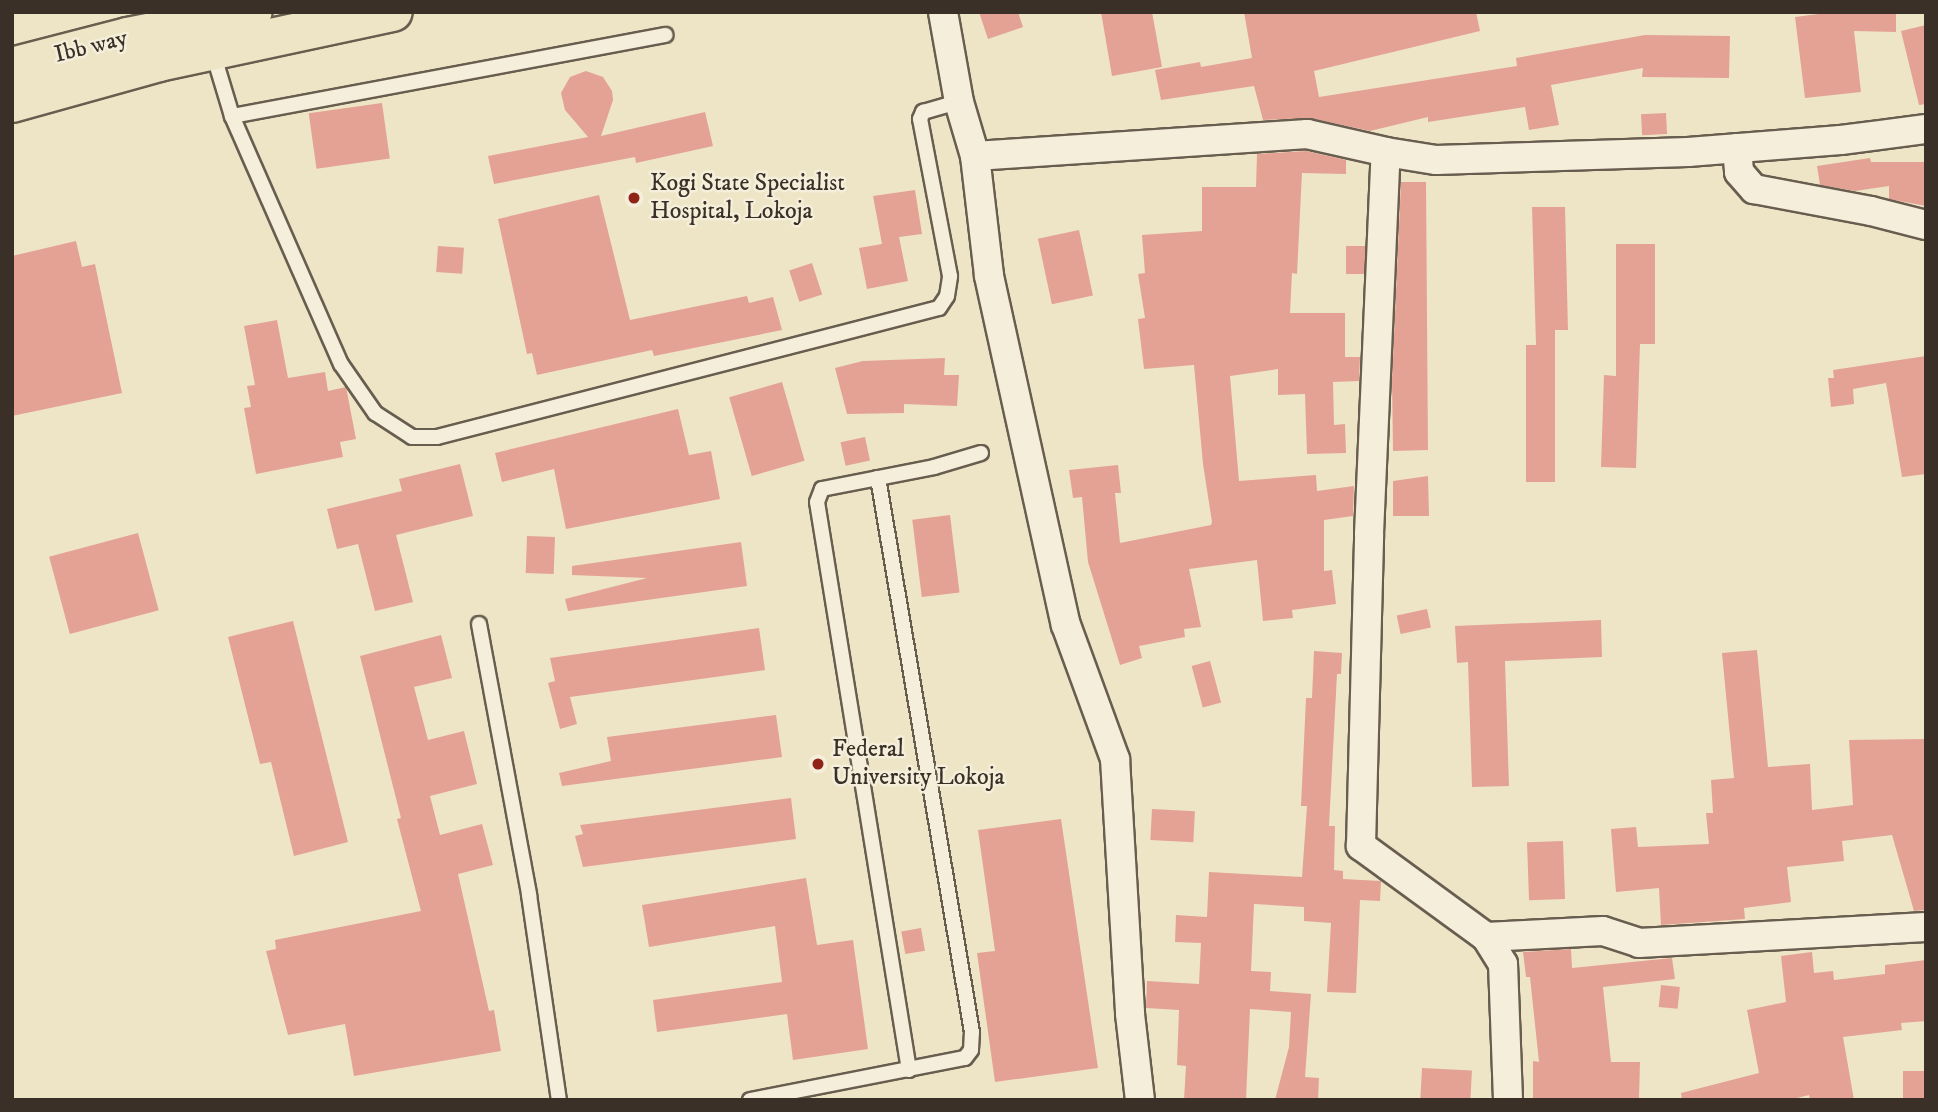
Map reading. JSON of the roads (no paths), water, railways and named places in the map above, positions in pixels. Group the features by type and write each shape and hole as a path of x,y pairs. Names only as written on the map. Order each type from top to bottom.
{"highway":[{"name":"Ibb way","path":"12,67 209,37 253,12"},
{"path":"12,103 135,68 209,37 393,12"}],"street":[{"path":"943,12 958,102 975,156 989,276 1066,625 1115,759 1130,1014 1140,1100"},
{"path":"975,156 1307,134 1436,160 1737,148 1841,140 1926,128"},
{"path":"1737,148 1739,172 1754,189 1871,211 1926,225"},
{"path":"1386,152 1369,522 1361,846 1486,937 1503,964 1508,1100"},
{"path":"1486,937 1603,931 1639,943 1926,927"}],"lane":[{"path":"232,116 666,35"},
{"path":"209,37 232,116 341,364 375,412 394,428 412,437 437,438 939,308 947,296 950,276 919,120 923,112 958,102"},
{"path":"909,1070 817,502 822,489 934,467 981,453"},
{"path":"750,1100 965,1058 971,1050 972,1032 878,478"},
{"path":"479,624 533,921 559,1100"}],"place":[{"name":"Kogi State Specialist Hospital, Lokoja","path":"634,198"},
{"name":"Federal University Lokoja","path":"818,764"}]}
